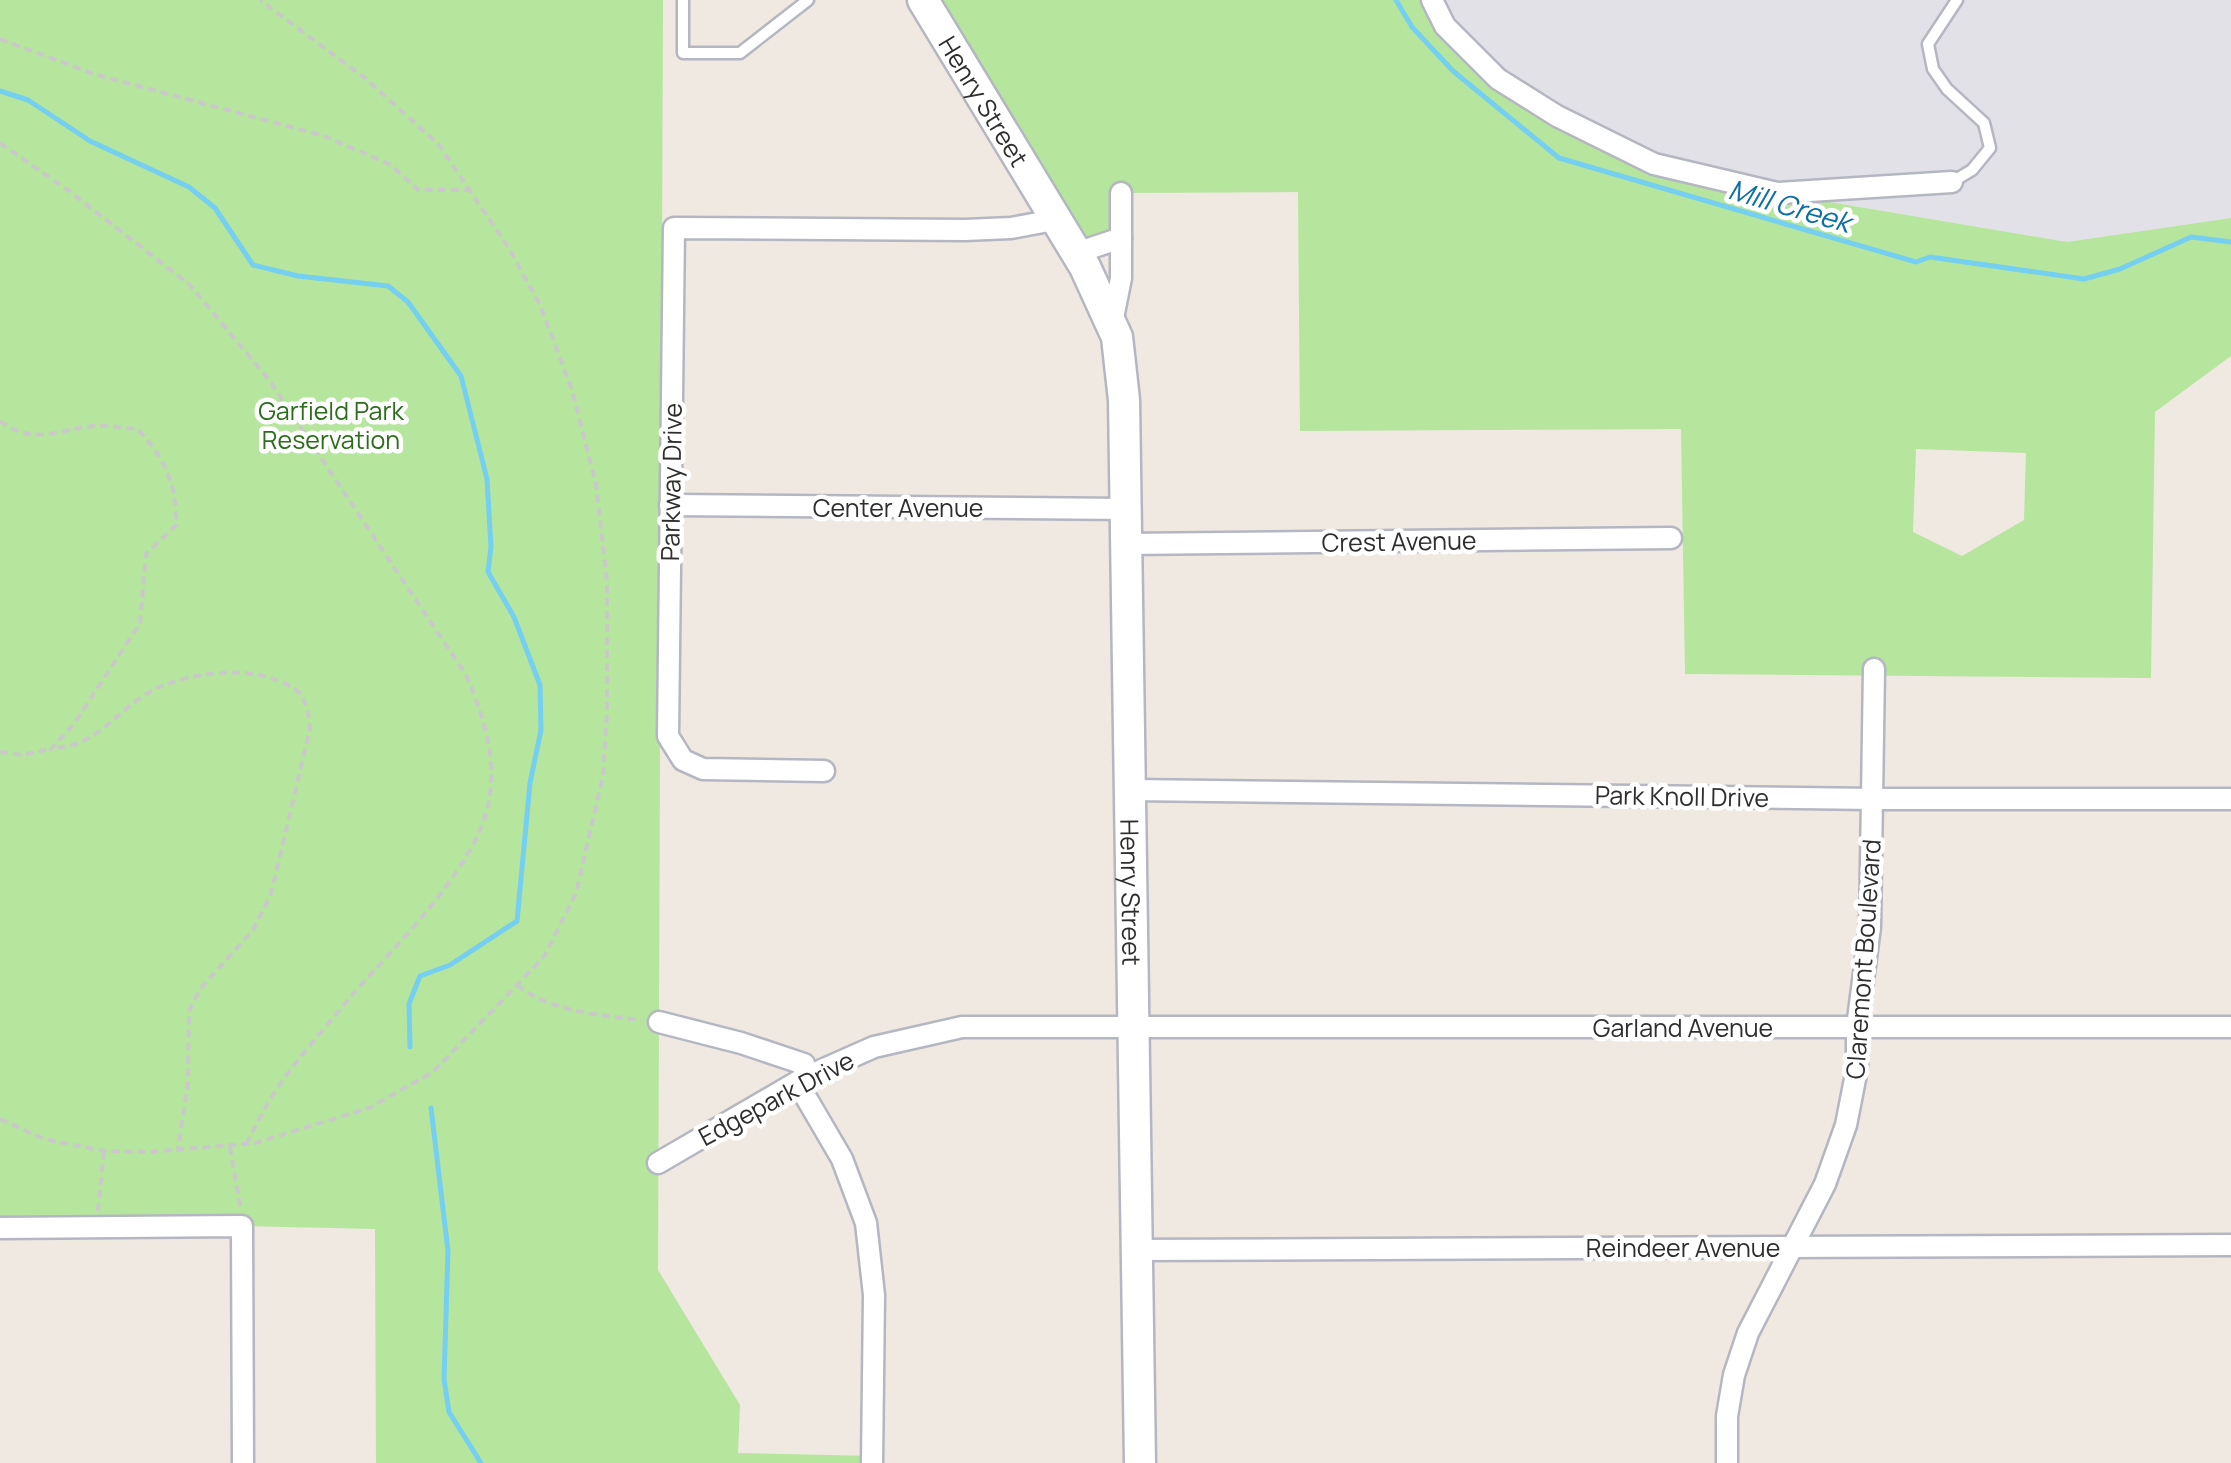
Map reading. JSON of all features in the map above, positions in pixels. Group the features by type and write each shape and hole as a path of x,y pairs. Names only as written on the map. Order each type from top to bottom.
{"street":[{"name":"Henry Street","path":"923,0 1076,253 1117,338 1124,400 1132,790 1140,1463"},
{"path":"1432,0 1444,26 1498,79 1558,116 1654,164 1776,193 1952,182"},
{"name":"Henry Street","path":"1111,326 1121,278 1121,193"},
{"name":"Parkway Drive","path":"824,771 703,769 683,760 668,736 674,228 965,230 1011,228 1054,220"},
{"path":"1076,253 1121,238"},
{"name":"Center Avenue","path":"670,505 1126,509"},
{"name":"Crest Avenue","path":"1126,544 1671,538"},
{"name":"Claremont Boulevard","path":"1727,1463 1727,1416 1734,1374 1748,1333 1824,1184 1846,1124 1857,1068 1857,1027 1870,927 1874,669"},
{"name":"Park Knoll Drive","path":"1132,790 2231,798"},
{"path":"659,1022 804,1064 804,1094 842,1159 866,1223 874,1295 872,1463"},
{"name":"Garland Avenue","path":"1136,1028 2231,1026"},
{"name":"Edgepark Drive","path":"658,1162 804,1078 874,1047 962,1027 1136,1028"},
{"path":"0,1228 242,1226 243,1463"},
{"name":"Reindeer Avenue","path":"1136,1250 2231,1246"}],"lane":[{"path":"683,0 683,53 740,53 808,0"},
{"path":"1952,182 1972,170 1990,148 1984,123 1946,89 1933,69 1928,44 1957,0"}],"path":[{"path":"0,1118 44,1139 104,1151 150,1152 246,1144 369,1108 432,1072 545,956 576,893 604,776 607,581 596,484 572,390 540,304 510,250 439,144 365,78 260,0"},
{"path":"0,40 94,74 324,136 391,164 418,190 470,190"},
{"path":"0,143 190,285 291,412 466,674 480,710 491,760 489,799 471,849 396,950 354,993 280,1085 246,1144"},
{"path":"0,421 11,430 49,436 94,426 137,429 158,450 177,495 176,525 146,554 140,622 74,724 51,749"},
{"path":"0,752 22,755 81,742 151,691 173,681 212,674 260,675 295,689 308,709 310,729 271,894 254,930 200,989 189,1012 188,1084 178,1149"},
{"path":"517,985 532,996 589,1014 659,1022"},
{"path":"230,1146 238,1179 242,1226"},
{"path":"98,1226 104,1151"}],"shaded area":[{"path":"1432,0 2231,0 2231,218 2067,242 1777,193 1654,164 1498,79"}],"green space":[{"name":"Garfield Park Reservation","path":"0,0 663,0 658,1270 740,1405 738,1453 872,1456 872,1463 376,1463 375,1229 0,1228"},
{"path":"923,0 1432,0 1498,79 1654,164 1777,193 2067,242 2231,218 2231,356 2155,412 2151,678 1685,674 1681,429 1300,431 1298,192 1121,193 1121,238 1076,253","holes":["1916,449 2026,453 2024,520 1962,556 1913,532"]}],"waterway":[{"name":"Mill Creek","path":"1396,0 1412,27 1453,71 1559,158 1916,262 1930,257 2084,279 2120,269 2191,237 2231,242"},
{"path":"0,91 28,100 90,141 189,187 215,208 253,265 298,276 388,286 408,302 461,376 487,479 491,547 488,572 514,617 540,685 541,730 530,783 517,921 450,965 420,976 409,1004 410,1047"},
{"path":"431,1108 448,1251 444,1379 449,1412 481,1463"}]}
